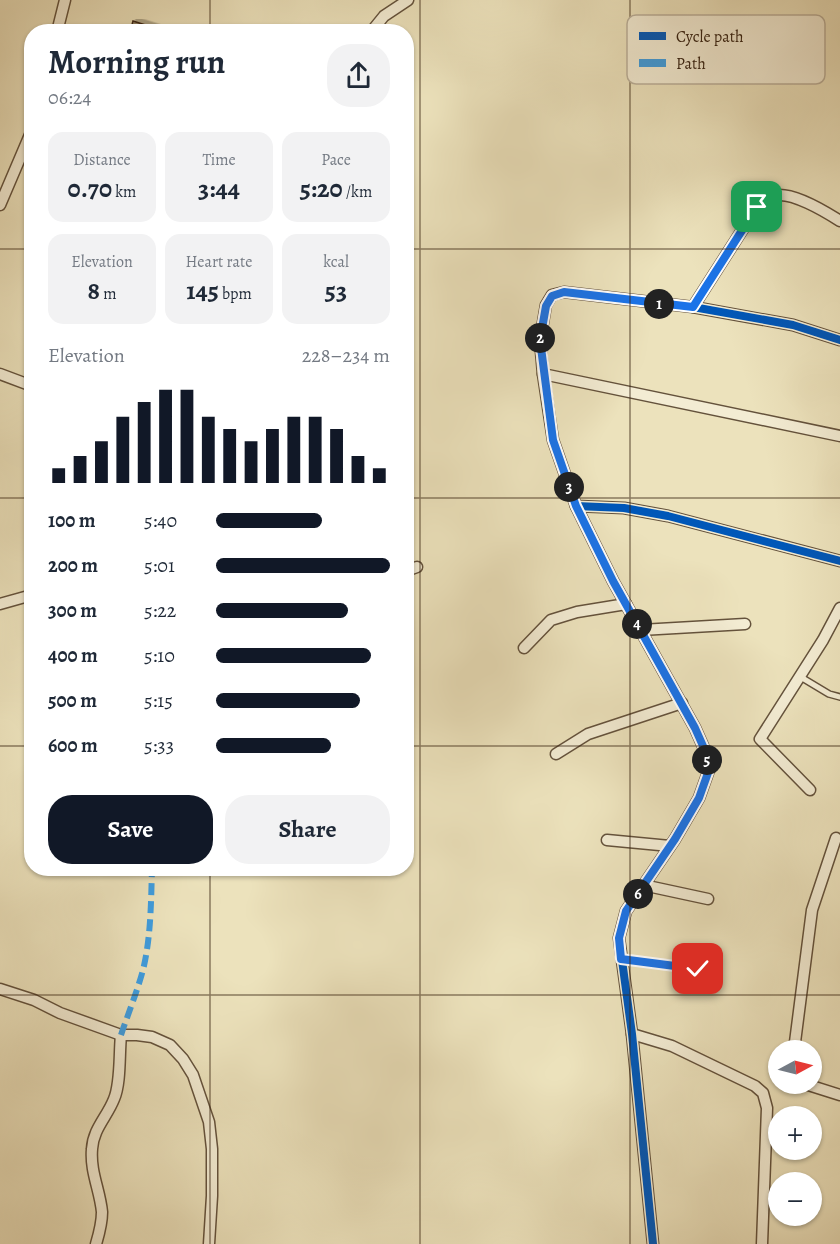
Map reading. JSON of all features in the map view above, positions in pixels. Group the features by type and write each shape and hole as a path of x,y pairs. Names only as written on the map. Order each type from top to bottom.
{"street":[{"path":"59,24 65,0"},
{"path":"378,24 384,16 408,0"},
{"path":"0,205 24,149"},
{"path":"693,307 757,207 772,196 785,194 830,214 840,221"},
{"path":"653,1244 632,1034 619,938 626,911 699,798 709,770 703,746 682,704 626,604 576,506 553,440 543,374 540,340 546,306 552,296 564,292 693,307 793,325 840,340"},
{"path":"0,374 24,383"},
{"path":"543,374 840,436"},
{"path":"576,506 624,508 668,516 840,561"},
{"path":"0,604 24,597"},
{"path":"524,648 551,620 577,612 626,604"},
{"path":"810,790 760,739 823,640 840,608"},
{"path":"641,630 746,624"},
{"path":"556,754 588,734 682,704"},
{"path":"795,1040 812,910 836,838"},
{"path":"607,840 670,846"},
{"path":"643,885 708,899"},
{"path":"0,989 121,1035 152,1037 170,1045 183,1059 193,1075 209,1122 212,1149 209,1244"},
{"path":"632,1034 672,1046 755,1086 763,1093 767,1108 762,1244"},
{"path":"96,1244 102,1212 93,1179 92,1146 95,1132 114,1101 117,1090 121,1035"},
{"path":"822,1089 840,1095"}],"lane":[{"path":"799,676 829,694 840,697"},
{"path":"621,959 698,969"}],"marked path":[{"path":"121,1035 146,958 152,876"}],"cycle path":[{"path":"840,340 793,325 693,307 564,292 552,295 546,305 540,340 553,440 576,506 624,508 668,516 840,561"},
{"path":"576,506 613,581 695,728 703,746 709,770 699,798 675,839 626,911 619,938 632,1034 653,1244"}],"route":[{"path":"698,969 621,959 619,938 626,911 675,839 699,798 709,770 703,746 695,728 613,581 576,506 553,440 540,340 546,306 552,296 564,292 693,307 757,207"}]}
